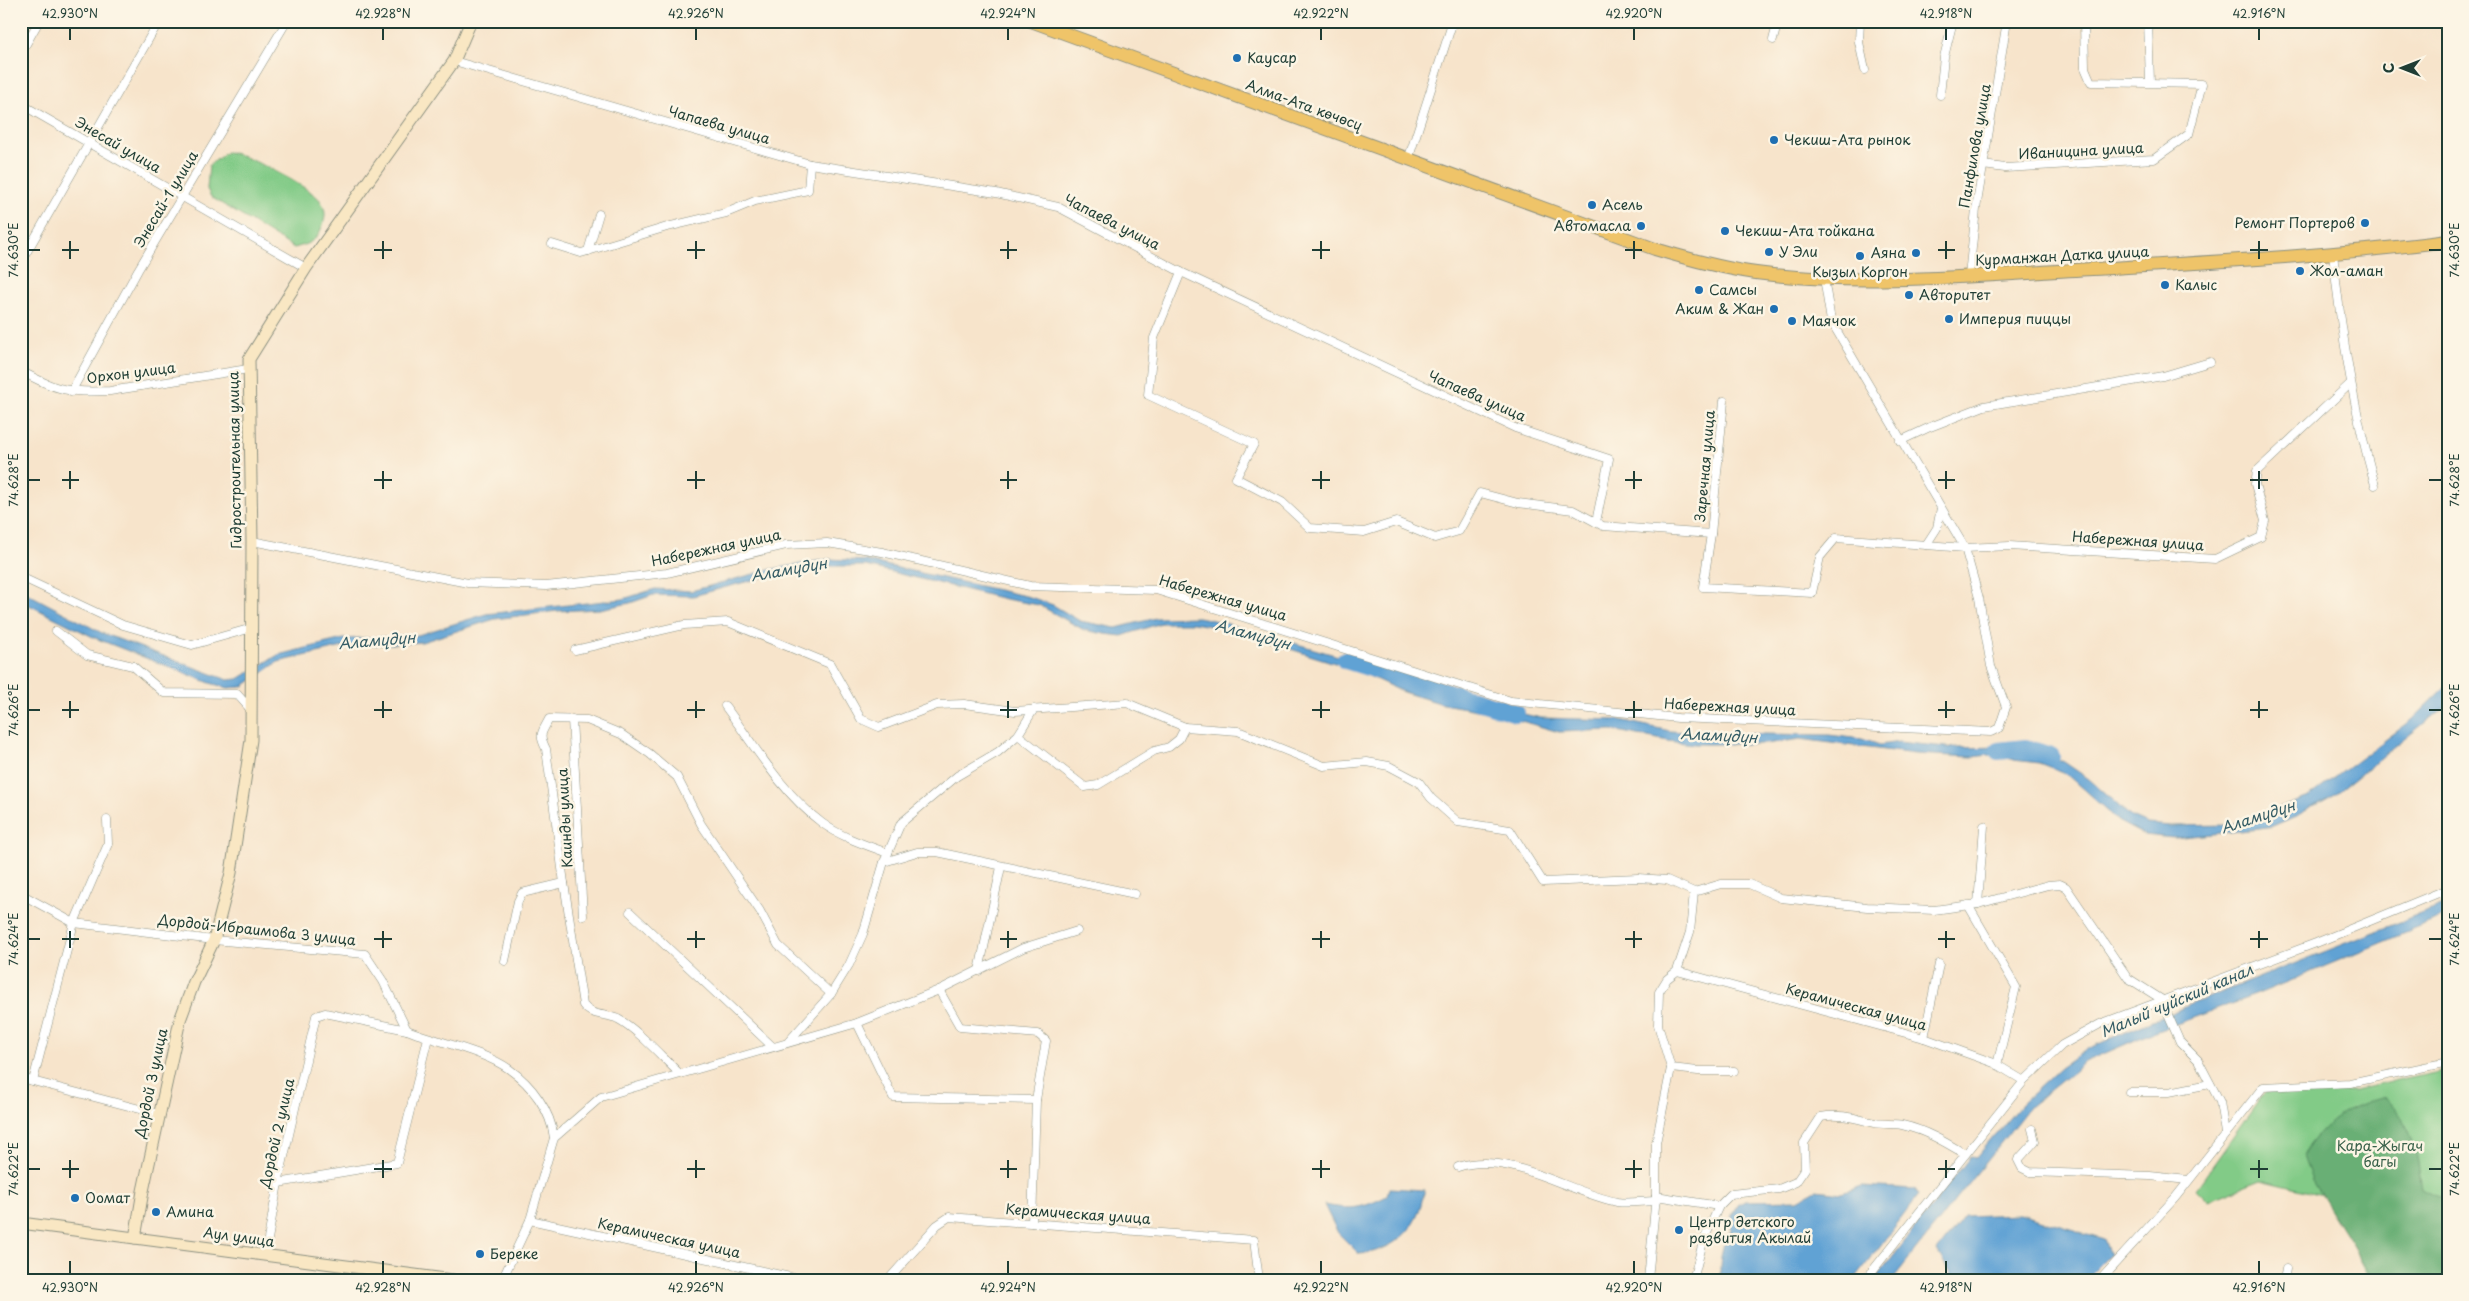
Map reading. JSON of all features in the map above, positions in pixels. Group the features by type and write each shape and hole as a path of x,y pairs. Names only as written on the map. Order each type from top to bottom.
{"main road":[{"name":"Алма-Ата көчөсү","path":"1031,21 1566,218"},
{"name":"Курманжан Датка улица","path":"1566,218 1700,263 1755,273 1824,278 1969,276 2333,253 2448,241"}],"street":[{"path":"21,53 39,21"},
{"path":"21,262 159,21"},
{"name":"Энесай-1 улица","path":"71,392 138,270 287,21"},
{"name":"Гидростроительная улица","path":"253,709 248,369 253,349 306,268 454,61 470,21"},
{"path":"1408,160 1453,21"},
{"path":"1773,40 1778,21"},
{"path":"1860,21 1860,42 1865,70"},
{"path":"1940,94 1944,57 1953,21"},
{"name":"Панфилова улица","path":"1969,276 1983,165 1994,109 2007,21"},
{"path":"2084,21 2085,68 2091,82 2100,84 2150,82 2148,21"},
{"name":"Чапаева улица","path":"454,61 810,164 996,193 1058,208 1181,272 1515,428 1609,459 1596,522"},
{"name":"Иваницина улица","path":"1983,165 2005,168 2154,159 2190,134 2202,84 2150,82"},
{"name":"Энесай улица","path":"21,104 306,268"},
{"path":"552,244 581,253 726,213 755,201 808,190 810,164"},
{"path":"588,251 600,214"},
{"path":"2333,253 2340,323 2350,384 2357,421 2375,485"},
{"name":"Заречная улица","path":"1181,272 1154,338 1148,394 1254,444 1236,478 1282,502 1310,528 1364,532 1396,522 1435,538 1459,531 1480,493 1518,503 1573,510 1603,526 1711,534"},
{"name":"Набережная улица","path":"252,542 468,583 546,586 666,573 786,544 827,543 882,552 1030,586 1156,590 1511,701 1678,718 1991,732 1999,728 2006,707 1991,666 1979,598 1965,548 1900,441 1831,321 1824,278"},
{"path":"1900,441 1930,426 1984,406 2163,376 2210,362"},
{"name":"Орхон улица","path":"21,371 58,390 71,392 110,391 248,369"},
{"name":"Набережная улица","path":"1965,548 2010,546 2215,559 2261,536 2264,521 2255,484 2257,471 2350,384"},
{"name":"Заречная улица","path":"1724,401 1711,534 1703,587 1812,593 1820,557 1836,538 1965,548"},
{"path":"1926,546 1937,528 1941,508"},
{"path":"21,577 123,625 192,645 252,628"},
{"path":"575,650 684,625 728,622 830,664 861,719 879,726 938,705 964,704 1015,711 1127,703 1185,727 1238,731 1324,766 1367,762 1389,766 1419,782 1431,798 1458,822 1510,830 1543,882 1638,878 1667,880 1694,892 1721,884 1749,884 1781,898 1868,907 1934,910 1978,904 2048,885 2060,884 2066,888 2128,978 2161,999 2180,1042 2198,1060 2220,1102 2225,1133"},
{"path":"56,631 87,655 134,666 164,693 238,694 253,709"},
{"path":"725,706 789,791 822,823 852,840 888,852"},
{"name":"Дордой 3 улица","path":"135,1238 159,1114 180,1020 194,982 214,940 237,838 253,709"},
{"path":"787,1042 831,994 849,965 863,934 884,862 901,824 957,776 998,752 1018,735 1034,709"},
{"path":"679,1073 630,1026 616,1018 593,1014 583,1005 546,749 542,741 541,731 549,719 588,720 621,734 677,777 701,824 760,911 778,945 831,994"},
{"name":"Каинды улица","path":"572,719 583,916"},
{"path":"1018,735 1085,787 1098,785 1154,751 1169,747 1179,739 1185,727"},
{"path":"33,1081 74,923 108,844 107,820"},
{"path":"1978,904 1984,826"},
{"path":"884,862 917,852 938,852 1001,867 1135,894"},
{"path":"979,971 1001,867"},
{"path":"505,961 518,901 522,893 564,882"},
{"path":"1865,1280 2024,1081 2062,1045 2100,1024 2161,999 2316,943 2448,889"},
{"path":"1648,1280 1656,1198 1656,1143 1671,1068 1658,1025 1659,992 1667,979 1677,971 1690,932 1694,892"},
{"name":"Дордой-Ибраимова 3 улица","path":"21,894 74,923 214,940 365,954 383,981 407,1030"},
{"path":"1968,905 2016,986 1997,1065"},
{"path":"630,912 772,1047"},
{"path":"554,1138 601,1097 857,1023 939,990 1024,948 1077,932"},
{"path":"1924,1038 1939,964"},
{"name":"Керамическая улица","path":"1677,971 1924,1038 1997,1065 2024,1081"},
{"path":"939,990 960,1027 1038,1034 1046,1041 1036,1100 1032,1223"},
{"name":"Дордой 2 улица","path":"265,1256 278,1183 316,1016 325,1013 407,1030"},
{"path":"857,1023 893,1097 1036,1100"},
{"path":"407,1030 479,1054 509,1068 538,1098 552,1121 554,1138 530,1220 502,1280"},
{"path":"278,1183 397,1163 428,1038"},
{"path":"2100,1280 2188,1180 2263,1087 2350,1082 2448,1062"},
{"path":"1671,1068 1698,1071 1734,1071"},
{"path":"21,1078 159,1114"},
{"path":"2128,1092 2170,1092 2210,1084"},
{"path":"1693,1280 1703,1242 1719,1206 1732,1194 1780,1189 1796,1182 1805,1169 1804,1143 1821,1117 1860,1118 1876,1123 1901,1125 1934,1136 1965,1154"},
{"path":"2032,1129 2035,1141 2018,1160 2022,1168 2030,1172 2142,1175 2188,1180"},
{"path":"1458,1167 1472,1162 1482,1162 1522,1170 1618,1202 1656,1198 1719,1206"},
{"name":"Керамическая улица","path":"888,1280 936,1225 949,1217 1254,1240 1259,1280"},
{"name":"Керамическая улица","path":"530,1220 804,1280"},
{"name":"Аул улица","path":"21,1223 453,1280"},
{"path":"2284,1280 2286,1269"}],"green space":[{"path":"227,152 247,158 276,172 314,194 320,200 325,211 323,225 317,237 307,244 294,248 211,197 207,189 209,165"},
{"name":"Кара-Жыгач багы","path":"2448,1070 2448,1280 2371,1280 2326,1196 2261,1180 2208,1201 2196,1189 2265,1092 2355,1090"},
{"path":"2384,1097 2408,1128 2418,1161 2422,1188 2444,1199 2448,1196 2448,1280 2374,1280 2312,1181 2303,1155 2319,1133 2348,1111 2359,1105"}],"water":[{"path":"828,559 866,561 1030,597 1053,605 1080,621 1116,628 1156,618 1198,617 1218,621 1352,660 1411,688 1541,718 1620,720 1670,731 1696,733 1829,735 1862,739 1880,745 1899,742 1955,748 2004,747 2039,750 2064,762 2089,779 2131,817 2147,824 2171,826 2232,825 2309,797 2412,720 2448,685 2448,704 2337,793 2298,815 2268,828 2174,838 2144,835 2121,823 2065,773 2039,763 2013,760 1998,754 1972,757 1915,754 1800,739 1765,744 1695,744 1668,741 1612,730 1559,732 1494,713 1443,704 1403,692 1354,669 1223,628 1193,623 1161,623 1122,636 1105,634 1084,630 1039,605 1005,599 866,566 826,566 764,577 693,596 653,595 630,603 600,609 557,611 495,619 422,642 343,647 278,662 242,687 228,688 210,683 95,638 21,601 21,590 102,633 228,680 238,679 278,655 343,639 418,635 486,614 623,599 655,589 691,591 772,569"},
{"path":"2448,903 2448,915 2258,994 2149,1034 2085,1062 2030,1106 1892,1280 1875,1280 1970,1157 1976,1158 2021,1104 2060,1068 2089,1048 2192,1004"},
{"path":"1862,1186 1915,1189 1919,1195 1854,1280 1721,1280 1721,1254 1725,1240 1731,1231 1732,1215 1737,1205 1745,1201 1798,1200 1816,1190 1842,1193"},
{"path":"1389,1188 1425,1190 1417,1217 1405,1234 1392,1244 1376,1251 1359,1254 1338,1233 1324,1205 1342,1208 1363,1206 1387,1196"},
{"path":"2020,1214 2104,1239 2110,1255 2085,1280 1955,1280 1937,1251 1964,1216"}],"waterway":[{"name":"Аламүдүн","path":"1345,660 1516,713"},
{"name":"Аламүдүн","path":"1998,751 2026,748 2051,756"}],"place":[{"name":"Каусар","path":"1237,58"},
{"name":"Чекиш-Ата рынок","path":"1774,140"},
{"name":"Асель","path":"1592,205"},
{"name":"Ремонт Портеров","path":"2365,223"},
{"name":"Автомасла","path":"1641,226"},
{"name":"Чекиш-Ата тойкана","path":"1725,231"},
{"name":"У Эли","path":"1769,252"},
{"name":"Аяна","path":"1916,253"},
{"name":"Кызыл Коргон","path":"1860,256"},
{"name":"Жол-аман","path":"2300,271"},
{"name":"Калыс","path":"2165,285"},
{"name":"Самсы","path":"1699,290"},
{"name":"Авторитет","path":"1909,295"},
{"name":"Аким & Жан","path":"1774,309"},
{"name":"Империя пиццы","path":"1949,319"},
{"name":"Маячок","path":"1792,321"},
{"name":"Оомат","path":"75,1198"},
{"name":"Амина","path":"156,1212"},
{"name":"Центр детского развития Акылай","path":"1679,1230"},
{"name":"Береке","path":"480,1254"}],"water label":[{"name":"Малый чуйский канал","path":"2177,1001"}]}
